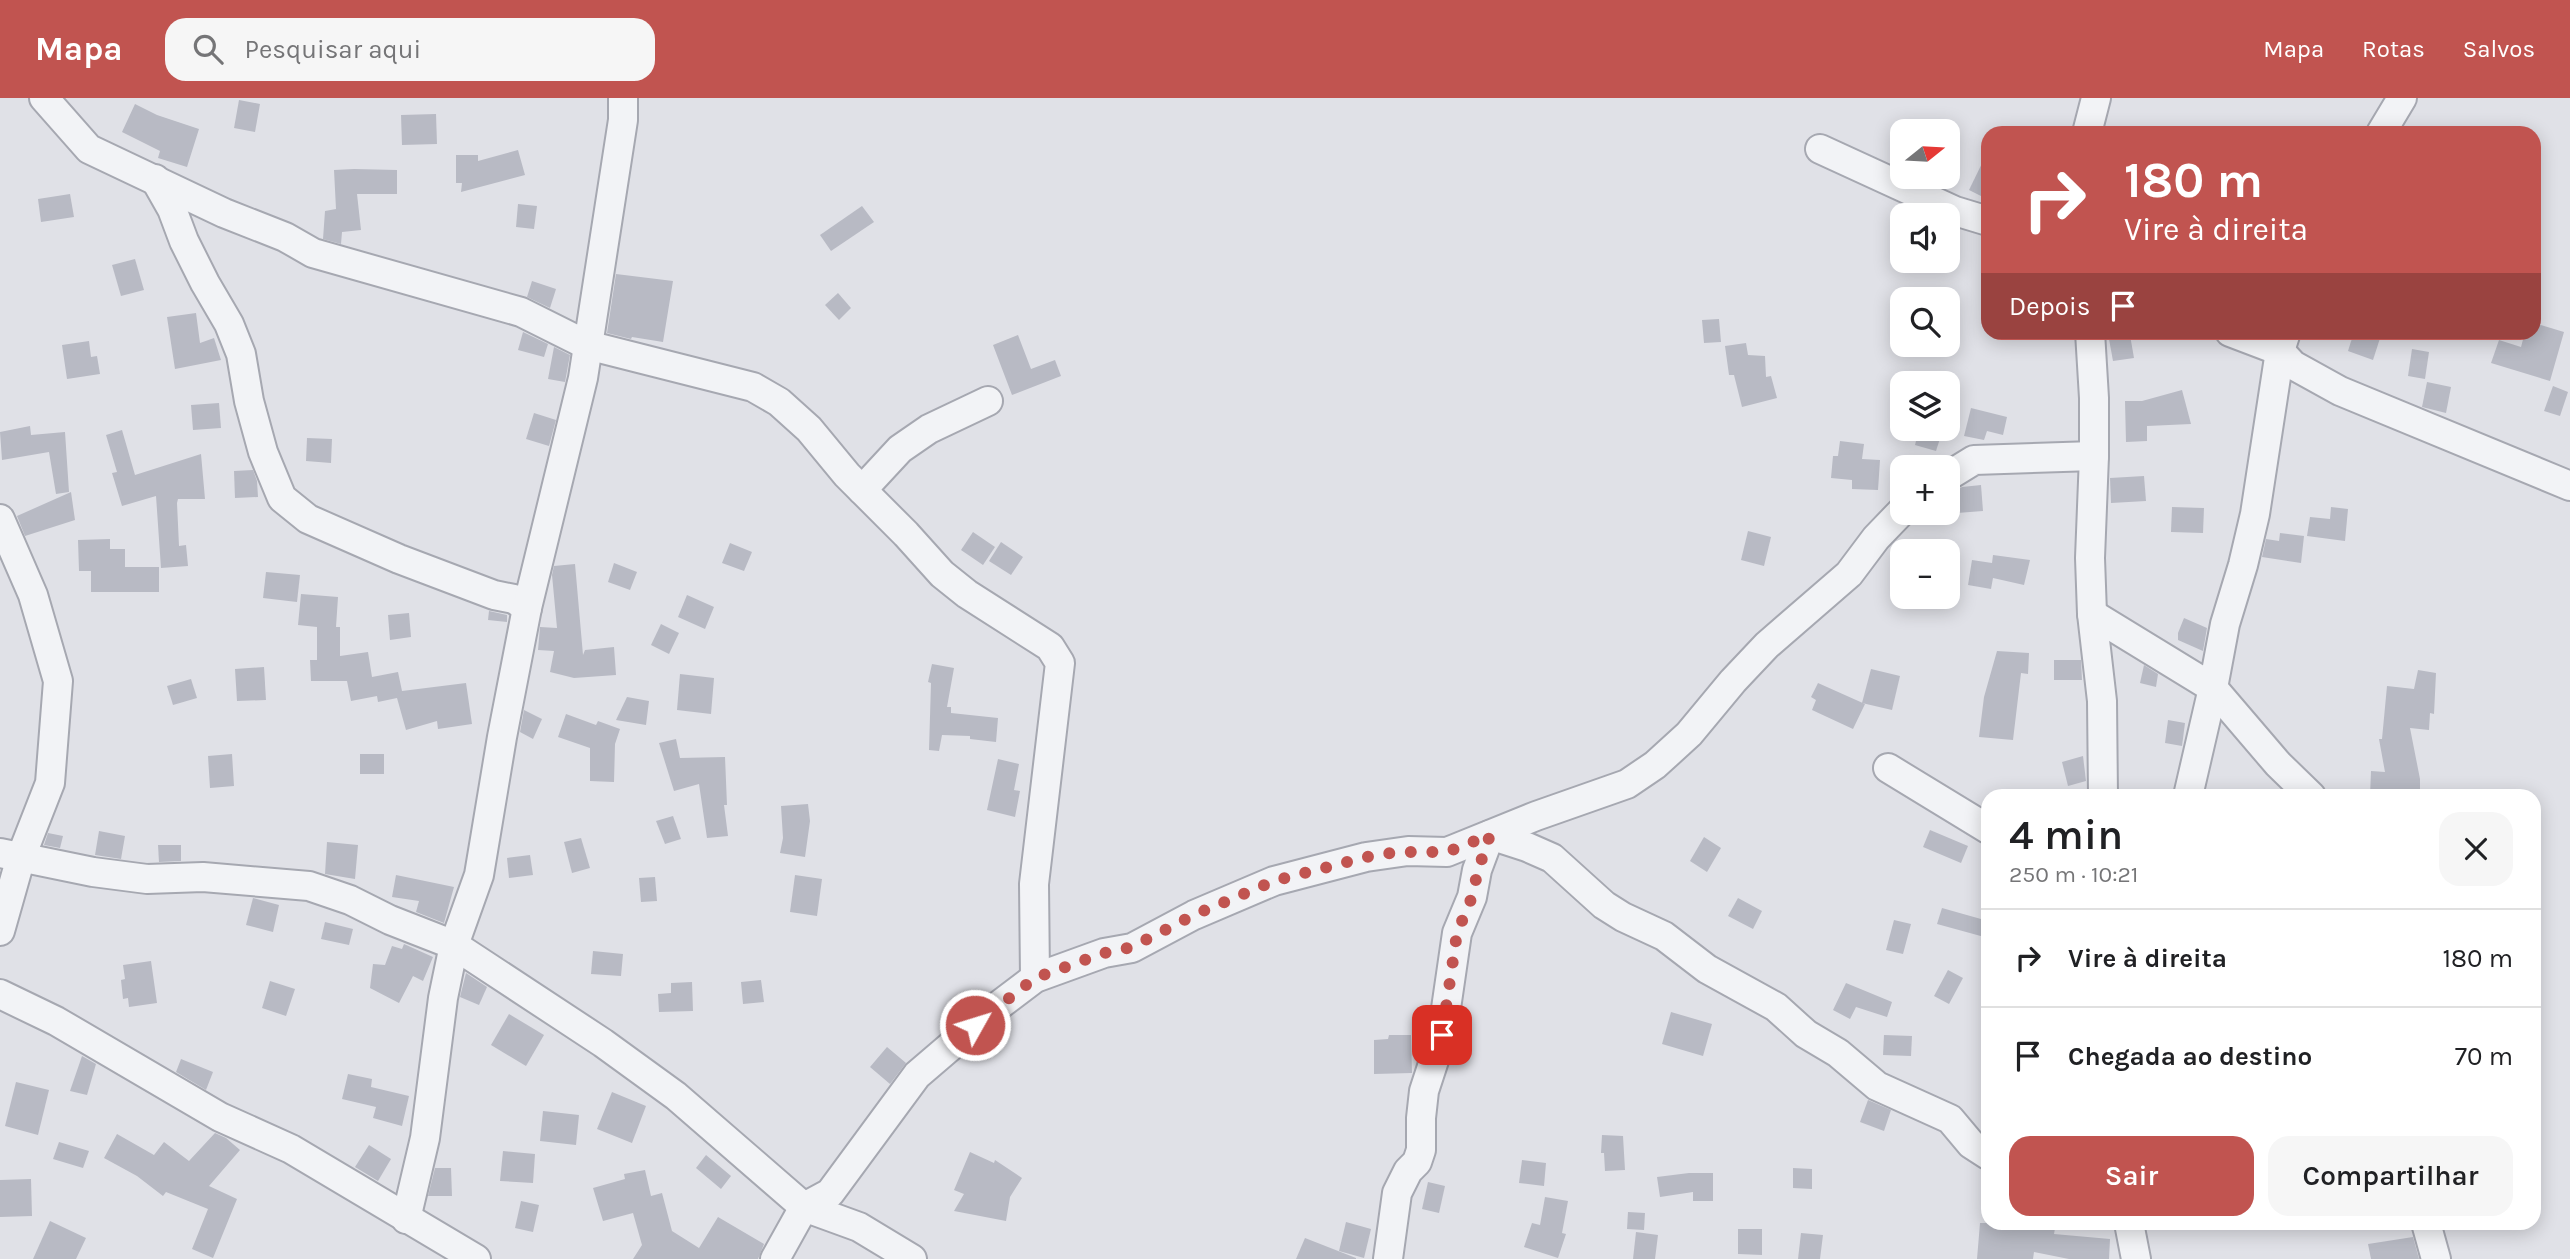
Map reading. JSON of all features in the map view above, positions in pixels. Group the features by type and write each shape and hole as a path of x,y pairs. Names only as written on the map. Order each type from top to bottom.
{"street":[{"path":"44,98 89,149 224,214 285,237 313,253 521,312 587,345 753,387 779,402 808,429 846,475 942,574 967,594 1050,647 1060,663 1034,884 1035,978"},
{"path":"406,1219 425,1138 443,998 454,946 479,875 527,608 583,378 623,120 623,98"},
{"path":"2089,126 2096,98"},
{"path":"2385,126 2402,98"},
{"path":"1820,149 1955,211 1981,219"},
{"path":"155,179 172,209 205,283 229,324 241,354 249,401 263,452 282,498 308,519 399,559 494,595 514,599 527,608"},
{"path":"2090,340 2094,456 2090,558 2092,614 2102,701 2103,789"},
{"path":"2283,342 2293,365 2340,391 2570,486"},
{"path":"2190,789 2225,624 2244,565 2255,514 2283,342"},
{"path":"862,490 900,449 929,429 988,401"},
{"path":"1960,469 1974,460 2094,456"},
{"path":"0,519 33,595 58,681 50,783 10,855 0,931"},
{"path":"775,1259 804,1207 830,1192 917,1075 1035,978 1104,953 1132,947 1194,915 1274,881 1366,857 1397,852 1447,852 1536,816 1628,784 1655,765 1689,734 1732,681 1767,645 1849,575 1890,523"},
{"path":"2092,614 2213,688 2278,764 2304,789"},
{"path":"1888,768 1981,825"},
{"path":"1490,835 1552,858 1604,905 1664,936 1707,969 1776,1007 1806,1034 1838,1053 1877,1086 1950,1119 1971,1144 1981,1150"},
{"path":"1388,1259 1397,1193 1408,1171 1417,1162 1420,1150 1424,1091 1442,1035 1457,933 1472,897 1490,835"},
{"path":"10,855 147,879 203,877 309,886 350,900 390,920 454,946 603,1044 676,1096 804,1207 859,1227 912,1259"},
{"path":"0,994 56,1021 220,1116 291,1149 476,1259"},
{"path":"2130,1230 2136,1259"},
{"path":"2428,1230 2436,1259"}],"building":[{"path":"239,100 260,104 255,132 234,128"},
{"path":"135,104 157,115 199,129 187,167 158,158 160,151 122,132"},
{"path":"436,114 437,144 402,145 401,115"},
{"path":"518,150 525,175 461,192 462,183 456,183 456,155 478,155 478,161"},
{"path":"1981,165 1981,196 1969,190"},
{"path":"334,170 397,170 397,194 357,194 361,230 342,232 341,244 323,239 325,211 336,209"},
{"path":"70,194 74,217 41,222 38,199"},
{"path":"518,204 537,206 534,229 516,227"},
{"path":"862,206 874,222 831,251 820,235"},
{"path":"135,259 144,290 121,296 112,265"},
{"path":"616,274 673,281 663,342 631,339 607,333"},
{"path":"532,281 556,289 550,308 527,297"},
{"path":"838,293 851,308 839,320 825,305"},
{"path":"196,313 200,343 214,338 221,360 175,369 167,317"},
{"path":"1719,319 1721,342 1704,343 1702,320"},
{"path":"2541,325 2564,332 2550,381 2491,363 2499,340 2521,347 2523,340 2541,340"},
{"path":"523,332 548,344 544,357 518,350"},
{"path":"1018,335 1031,369 1055,360 1061,376 1012,395 993,345"},
{"path":"2109,340 2131,340 2134,358 2113,361"},
{"path":"2351,340 2379,340 2373,360 2348,351"},
{"path":"89,341 91,357 97,356 100,374 67,379 62,345"},
{"path":"1746,343 1748,355 1765,356 1766,377 1771,376 1777,398 1742,407 1734,375 1729,375 1725,346"},
{"path":"554,347 570,355 565,382 548,379"},
{"path":"2412,349 2429,352 2425,379 2408,376"},
{"path":"2427,382 2451,387 2446,413 2422,407"},
{"path":"2553,386 2568,392 2560,416 2544,411"},
{"path":"2182,390 2191,424 2147,426 2147,441 2126,442 2125,401 2142,401"},
{"path":"219,403 221,428 193,430 191,405"},
{"path":"1971,408 2007,417 2003,435 1987,431 1984,440 1964,436"},
{"path":"534,413 556,420 549,446 526,439"},
{"path":"30,426 31,435 65,432 69,492 56,494 49,452 2,460 0,432"},
{"path":"122,430 135,475 201,454 205,499 178,499 177,503 179,546 186,545 188,566 161,568 156,496 122,506 112,473 117,472 106,435"},
{"path":"307,438 332,439 331,463 306,461"},
{"path":"1840,441 1864,444 1862,459 1880,460 1878,490 1852,489 1852,480 1831,478 1833,456 1838,456"},
{"path":"1916,441 1939,441 1936,451 1915,445"},
{"path":"253,470 258,497 235,498 234,471"},
{"path":"2144,476 2146,501 2111,503 2110,478"},
{"path":"1981,485 1983,511 1960,513 1962,487"},
{"path":"71,492 75,520 25,536 17,516"},
{"path":"2172,507 2204,508 2203,533 2171,532"},
{"path":"2331,507 2348,509 2345,541 2307,536 2310,517 2330,519"},
{"path":"1748,531 1771,537 1764,566 1741,560"},
{"path":"973,532 995,547 983,565 961,550"},
{"path":"2280,533 2304,536 2301,563 2262,557 2266,539 2279,541"},
{"path":"110,539 110,549 125,549 125,567 159,567 159,592 91,592 91,571 79,571 78,540"},
{"path":"1001,542 1023,557 1011,575 989,561"},
{"path":"730,543 752,552 744,571 722,563"},
{"path":"1993,555 2030,560 2024,585 1993,578 1991,589 1968,585 1972,560 1992,563"},
{"path":"614,563 637,572 630,590 608,582"},
{"path":"575,564 583,655 585,650 614,647 616,675 574,678 550,672 554,651 538,650 540,627 557,628 552,575 554,566"},
{"path":"266,572 300,575 297,602 263,598"},
{"path":"301,594 338,597 336,627 340,627 340,656 368,652 372,677 398,672 402,691 466,683 472,724 438,729 437,721 406,730 397,698 378,702 377,696 351,701 347,681 311,681 310,660 317,660 317,627 298,625"},
{"path":"687,595 714,607 705,629 678,617"},
{"path":"489,611 507,615 507,622 488,620"},
{"path":"409,613 411,637 390,640 388,615"},
{"path":"2184,618 2207,628 2203,651 2178,640"},
{"path":"661,624 679,633 669,654 651,645"},
{"path":"1997,651 2029,653 2028,674 2021,673 2013,740 1979,737 1984,697"},
{"path":"2054,660 2081,660 2082,680 2054,680"},
{"path":"932,664 954,668 947,707 951,707 951,713 998,718 996,742 970,739 970,736 942,735 939,751 929,750 931,683 928,682"},
{"path":"2144,665 2158,674 2156,687 2140,683"},
{"path":"264,667 266,700 237,701 235,669"},
{"path":"1871,669 1900,676 1892,710 1862,703"},
{"path":"2418,670 2436,673 2434,714 2430,713 2429,730 2410,728 2420,789 2370,789 2371,771 2385,772 2379,739 2382,739 2387,686 2414,689"},
{"path":"680,674 714,678 711,714 677,710"},
{"path":"191,679 197,698 173,705 167,686"},
{"path":"1818,683 1865,704 1853,729 1812,710 1816,700 1811,697"},
{"path":"627,697 649,701 646,725 616,720"},
{"path":"524,710 542,719 533,739 520,732"},
{"path":"566,714 596,725 598,721 620,729 615,744 614,782 590,781 590,748 558,737"},
{"path":"2168,720 2185,723 2182,746 2165,743"},
{"path":"676,739 680,758 725,757 727,805 724,805 728,836 707,838 699,784 674,791 659,743"},
{"path":"232,754 234,786 210,788 208,756"},
{"path":"360,754 384,754 384,774 360,774"},
{"path":"2083,756 2086,781 2068,786 2062,762"},
{"path":"998,759 1019,764 1014,790 1020,791 1015,817 987,810"},
{"path":"808,804 810,821 805,857 780,853 783,838 781,806"},
{"path":"673,816 681,839 665,844 656,821"},
{"path":"1930,830 1968,846 1961,863 1923,847"},
{"path":"99,831 125,836 121,859 95,855"},
{"path":"48,833 63,836 60,848 44,845"},
{"path":"1704,837 1721,848 1707,872 1690,861"},
{"path":"581,838 590,868 572,873 564,842"},
{"path":"327,842 358,845 355,879 325,874"},
{"path":"158,845 181,845 181,861 159,862"},
{"path":"530,855 533,875 509,878 507,858"},
{"path":"396,875 454,887 444,923 416,912 419,901 392,897"},
{"path":"795,875 822,879 817,916 790,912"},
{"path":"655,877 657,901 641,902 639,878"},
{"path":"253,898 279,905 273,932 246,925"},
{"path":"1738,898 1762,911 1753,929 1728,916"},
{"path":"1942,908 1981,919 1981,936 1937,924"},
{"path":"1894,920 1911,924 1903,954 1886,950"},
{"path":"325,922 353,929 349,945 321,939"},
{"path":"404,944 433,957 423,981 413,976 399,1003 370,988 373,964 385,965 392,946 402,949"},
{"path":"593,951 623,954 621,976 591,974"},
{"path":"151,961 157,1003 129,1007 128,998 123,999 123,965"},
{"path":"1948,970 1963,978 1949,1004 1934,996"},
{"path":"466,973 487,987 479,1005 460,997"},
{"path":"761,980 764,1002 743,1004 741,982"},
{"path":"270,981 295,989 286,1016 262,1008"},
{"path":"692,982 693,1011 659,1012 658,994 671,993 671,983"},
{"path":"1846,983 1892,1002 1887,1017 1856,1007 1850,1019 1833,1010"},
{"path":"1671,1012 1712,1024 1703,1056 1662,1044"},
{"path":"509,1014 544,1035 526,1066 491,1045"},
{"path":"1389,1035 1411,1035 1412,1073 1374,1074 1374,1040 1388,1039"},
{"path":"1884,1035 1912,1036 1911,1056 1883,1055"},
{"path":"887,1047 906,1063 890,1084 870,1067"},
{"path":"82,1056 96,1064 87,1095 70,1091"},
{"path":"181,1059 213,1072 206,1090 176,1072"},
{"path":"348,1074 372,1079 371,1087 409,1096 402,1126 373,1118 376,1107 342,1099"},
{"path":"16,1082 49,1090 38,1135 5,1126"},
{"path":"612,1092 646,1106 632,1143 597,1129"},
{"path":"1868,1100 1891,1110 1884,1131 1860,1122"},
{"path":"543,1111 579,1115 576,1145 540,1141"},
{"path":"215,1133 240,1150 209,1186 237,1199 213,1258 192,1249 208,1209 166,1192 163,1196 137,1176 104,1158 117,1134 154,1155 164,1142 189,1161"},
{"path":"1602,1135 1623,1136 1625,1170 1605,1171 1604,1153 1601,1153"},
{"path":"59,1142 89,1151 83,1168 53,1159"},
{"path":"369,1145 391,1159 378,1181 355,1167"},
{"path":"503,1151 535,1154 533,1183 500,1181"},
{"path":"970,1152 994,1163 995,1160 1022,1178 1010,1197 1006,1221 954,1211 964,1194 954,1190"},
{"path":"706,1155 731,1176 721,1189 696,1168"},
{"path":"1522,1160 1546,1163 1544,1186 1519,1183"},
{"path":"435,1168 451,1168 452,1196 428,1196"},
{"path":"1793,1168 1812,1169 1812,1189 1793,1188"},
{"path":"645,1170 651,1196 662,1193 672,1231 699,1248 718,1217 764,1244 758,1259 633,1259 642,1245 633,1213 603,1221 593,1188 625,1179 624,1174"},
{"path":"1713,1173 1713,1201 1693,1201 1693,1192 1660,1197 1657,1177"},
{"path":"31,1179 32,1216 0,1217 0,1180"},
{"path":"1428,1182 1445,1186 1439,1213 1422,1209"},
{"path":"1545,1197 1568,1201 1562,1233 1566,1234 1558,1258 1524,1247 1532,1223 1540,1225"},
{"path":"521,1201 539,1205 533,1232 515,1228"},
{"path":"1628,1212 1645,1213 1644,1230 1627,1229"},
{"path":"50,1221 86,1238 76,1259 33,1259"},
{"path":"1346,1222 1371,1229 1364,1258 1339,1251"},
{"path":"1980,1223 1981,1230 2055,1230 2054,1234 2110,1239 2109,1259 2069,1259 2034,1252 2033,1259 1977,1259"},
{"path":"1738,1229 1762,1229 1762,1255 1738,1254"},
{"path":"1636,1232 1658,1235 1655,1259 1633,1259"},
{"path":"1801,1233 1823,1235 1820,1259 1798,1259"},
{"path":"2413,1237 2419,1259 2371,1259 2368,1244"},
{"path":"1305,1238 1356,1258 1356,1259 1296,1259"}],"route":[{"path":"975,1025 1035,978 1104,953 1132,947 1194,915 1274,881 1366,857 1408,851 1447,852 1490,835 1472,897 1457,933 1442,1035"}]}
